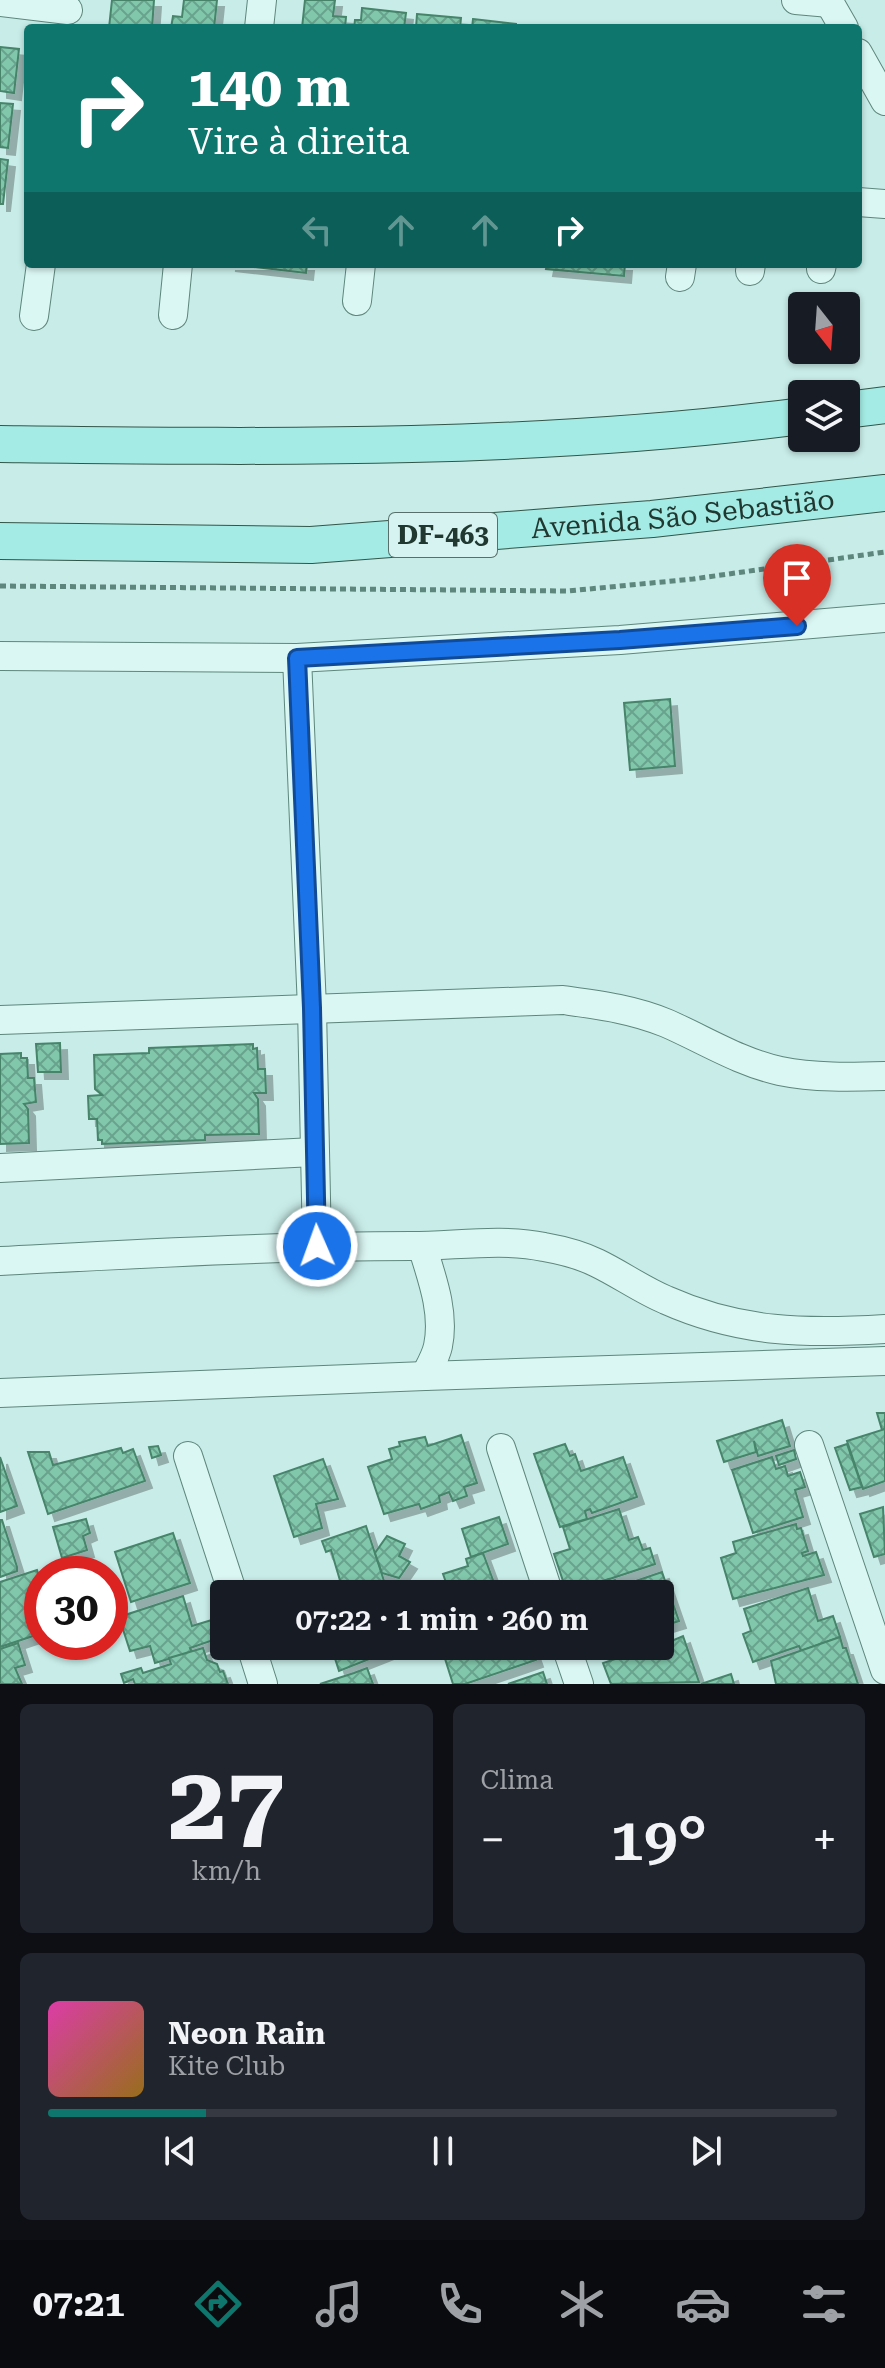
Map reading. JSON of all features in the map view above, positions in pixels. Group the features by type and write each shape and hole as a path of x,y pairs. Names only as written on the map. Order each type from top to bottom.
{"main road":[{"path":"860,408 885,405"},
{"path":"0,444 311,447 545,440 788,417"},
{"name":"Avenida São Sebastião","path":"0,541 311,545 652,519 885,493"}],"street":[{"path":"259,24 262,0"},
{"path":"796,0 829,2 842,24"},
{"path":"0,2 68,13"},
{"path":"862,60 885,101"},
{"path":"862,202 885,204"},
{"path":"34,316 40,268"},
{"path":"173,315 178,268"},
{"path":"357,301 361,268"},
{"path":"0,656 297,658 620,640 885,618"},
{"path":"297,658 312,1008 317,1246"},
{"path":"0,1020 563,1000 620,1007 666,1023 721,1051 779,1071 851,1077 885,1076"},
{"path":"0,1168 314,1152"},
{"path":"0,1261 317,1246 422,1246 487,1242 543,1247 595,1261 665,1300 725,1322 774,1331 885,1329"},
{"path":"422,1246 436,1293 440,1327 438,1349 425,1376"},
{"path":"0,1393 885,1361"},
{"path":"809,1445 885,1670"},
{"path":"501,1448 544,1580"},
{"path":"188,1456 228,1580"},
{"path":"255,1660 263,1684"},
{"path":"571,1660 579,1684"}],"path":[{"path":"0,586 568,591 693,579 885,552"}],"building":[{"path":"112,0 154,0 152,24 109,24"},
{"path":"184,0 217,0 214,24 172,24 173,16 182,17"},
{"path":"305,0 335,0 333,16 346,17 345,24 302,24"},
{"path":"362,8 406,13 405,24 354,24 355,20 361,20"},
{"path":"417,14 461,18 460,24 416,24"},
{"path":"473,19 516,24 472,24"},
{"path":"0,47 19,49 14,93 0,91"},
{"path":"0,103 13,104 8,148 0,147"},
{"path":"0,159 8,160 3,204 0,204"},
{"path":"263,268 307,268 306,273"},
{"path":"546,268 625,268 624,276"},
{"path":"670,699 675,766 630,770 624,703"},
{"path":"60,1043 61,1072 38,1072 36,1044"},
{"path":"253,1044 253,1049 257,1048 258,1069 265,1069 266,1093 254,1093 258,1099 259,1134 205,1135 205,1140 102,1144 102,1140 98,1140 97,1119 89,1119 88,1096 102,1095 95,1089 94,1055 149,1053 149,1048"},
{"path":"21,1053 21,1058 27,1058 28,1078 34,1078 36,1102 24,1104 28,1109 29,1143 0,1144 0,1054"},
{"path":"877,1413 885,1413 885,1429 882,1430"},
{"path":"782,1420 790,1446 758,1456 754,1441 756,1452 724,1462 717,1441"},
{"path":"885,1429 885,1481 863,1489 847,1441"},
{"path":"461,1435 477,1483 464,1487 467,1496 453,1501 449,1492 439,1496 440,1502 421,1509 419,1504 384,1514 368,1467 392,1459 389,1449 400,1446 399,1442 425,1437 428,1446"},
{"path":"565,1444 570,1456 575,1454 581,1471 623,1457 637,1497 592,1513 590,1509 585,1511 587,1519 560,1527 534,1454"},
{"path":"847,1444 862,1487 850,1490 835,1448"},
{"path":"158,1446 161,1455 152,1458 149,1447"},
{"path":"121,1448 123,1453 133,1449 145,1481 48,1514 28,1452 49,1452 53,1465"},
{"path":"794,1450 796,1459 779,1465 776,1456"},
{"path":"0,1457 17,1506 0,1512"},
{"path":"772,1457 776,1469 785,1466 788,1476 800,1472 805,1487 795,1490 803,1517 753,1533 732,1470"},
{"path":"323,1459 338,1499 316,1504 322,1528 294,1537 274,1476"},
{"path":"883,1507 885,1554 874,1557 860,1514"},
{"path":"619,1509 629,1540 638,1537 643,1550 650,1548 655,1564 606,1580 563,1580 554,1554 570,1549 563,1527"},
{"path":"499,1517 508,1544 471,1557 462,1529"},
{"path":"86,1519 90,1533 83,1536 87,1550 61,1556 53,1527"},
{"path":"0,1520 17,1571 0,1577"},
{"path":"796,1524 797,1529 801,1528 808,1551 802,1553 803,1556 816,1552 824,1575 733,1599 721,1558 736,1553 733,1542"},
{"path":"366,1526 384,1580 340,1580 331,1550 326,1552 322,1541"},
{"path":"173,1533 190,1583 131,1602 128,1556 116,1556 115,1552"},
{"path":"387,1536 405,1544 399,1556 410,1562 399,1578 382,1573 375,1553"},
{"path":"483,1553 493,1580 445,1580 443,1574 468,1566 466,1559"},
{"path":"662,1572 665,1580 639,1580"},
{"path":"24,1574 24,1639 0,1647 0,1582"},
{"path":"808,1588 818,1621 833,1616 840,1637 801,1651 799,1646 753,1662 743,1634 751,1631 744,1609"},
{"path":"183,1596 192,1626 210,1621 210,1641 190,1648 192,1652 155,1663 150,1646 130,1651 128,1614"},
{"path":"683,1636 699,1682 611,1684 603,1663 612,1660 674,1660 674,1640"},
{"path":"840,1637 858,1684 776,1684 771,1661"},
{"path":"18,1643 25,1665 15,1668 22,1684 0,1684 0,1649"},
{"path":"203,1648 207,1660 217,1664 228,1684 135,1684 133,1679 124,1683 121,1674 141,1668 143,1673 171,1664 169,1658"},
{"path":"335,1660 367,1660 339,1671"},
{"path":"445,1660 536,1660 465,1684 453,1684"},
{"path":"367,1668 373,1684 320,1684 354,1673"},
{"path":"543,1672 547,1684 508,1684"},
{"path":"731,1674 734,1684 701,1684"}],"route":[{"path":"317,1246 312,1008 297,658 620,640 797,626"}]}
